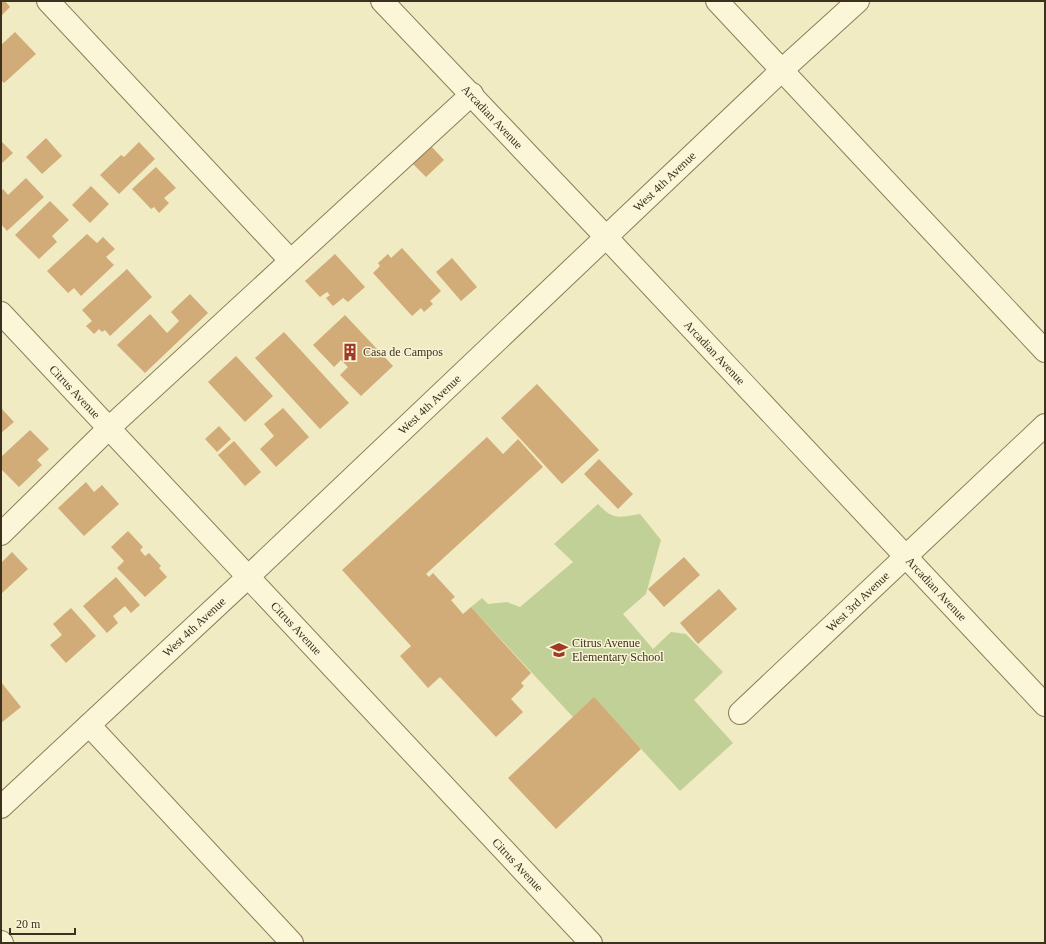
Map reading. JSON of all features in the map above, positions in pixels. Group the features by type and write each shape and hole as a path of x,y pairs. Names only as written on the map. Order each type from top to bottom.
{"street":[{"path":"48,1 290,260"},
{"name":"Arcadian Avenue","path":"382,1 472,94 1045,705"},
{"path":"717,1 1045,351"},
{"name":"West 4th Avenue","path":"1,807 249,576 782,70 858,1"},
{"path":"1,534 109,428 472,94"},
{"name":"Citrus Avenue","path":"1,313 249,576 591,943"},
{"name":"West 3rd Avenue","path":"740,713 1045,425"},
{"path":"89,725 292,943"}],"green space":[{"path":"598,504 608,513 617,516 622,517 640,514 661,540 646,594 623,614 653,649 671,632 686,634 723,672 694,700 733,743 680,791 594,698 573,717 471,607 482,598 488,604 507,602 520,607 573,562 554,544"}],"building":[{"path":"1,1 5,1 10,7 1,16"},
{"path":"15,32 36,54 4,83 1,80 1,45"},
{"path":"46,138 62,156 42,174 26,157"},
{"path":"1,141 13,153 1,164"},
{"path":"139,142 155,159 119,194 100,175 121,155 124,157"},
{"path":"431,146 444,160 426,177 413,164"},
{"path":"156,167 176,188 164,198 169,203 159,213 154,207 151,209 132,189"},
{"path":"26,178 44,197 7,231 1,224 1,191 3,189 8,195"},
{"path":"91,186 109,204 90,223 72,205"},
{"path":"50,201 69,220 52,236 57,242 39,259 15,235"},
{"path":"87,234 97,243 103,237 115,249 106,257 114,265 81,296 74,288 68,293 47,271"},
{"path":"402,248 441,291 430,301 433,304 424,312 421,308 412,316 373,273 380,266 378,263 388,254 391,258"},
{"path":"335,254 365,287 348,302 343,298 333,306 326,298 330,295 327,292 320,297 305,281"},
{"path":"452,258 477,287 461,301 436,272"},
{"path":"127,269 152,297 110,336 105,330 102,332 99,329 94,334 86,326 92,321 82,310"},
{"path":"190,294 208,313 145,373 117,345 150,314 167,333 179,321 171,312"},
{"name":"Casa de Campos","path":"345,315 393,366 361,396 340,375 348,367 341,360 334,367 313,345"},
{"path":"284,332 349,403 320,429 255,358"},
{"path":"236,356 273,396 245,422 208,382"},
{"path":"537,384 599,450 562,484 501,418"},
{"path":"1,408 14,422 1,433"},
{"path":"283,408 309,437 276,467 260,449 274,436 264,424"},
{"path":"219,426 231,439 217,452 205,439"},
{"path":"30,430 49,449 37,460 42,465 19,487 1,469 1,457"},
{"path":"487,437 503,454 518,439 543,467 426,574 429,577 433,573 455,597 451,600 463,614 471,607 531,673 521,683 524,686 511,699 523,712 496,737 440,677 428,688 400,656 411,646 342,570"},
{"path":"234,441 261,472 245,486 218,455"},
{"path":"599,459 633,494 618,509 584,474"},
{"path":"86,482 94,492 102,485 119,504 84,536 58,508"},
{"path":"128,531 143,547 140,550 145,556 149,553 161,566 159,568 167,577 145,597 117,568 124,561 111,547"},
{"path":"12,552 28,569 1,594 1,563"},
{"path":"684,557 700,575 664,607 648,589"},
{"path":"116,577 140,605 131,613 125,606 113,616 118,623 107,633 83,606"},
{"path":"719,589 737,609 698,644 680,623"},
{"path":"71,608 96,636 66,663 50,645 62,635 53,624"},
{"path":"1,682 21,707 1,723"},
{"path":"594,697 641,749 556,829 508,778"}],"place":[{"name":"Casa de Campos","path":"350,352"},
{"name":"Citrus Avenue Elementary School","path":"559,650"}]}
